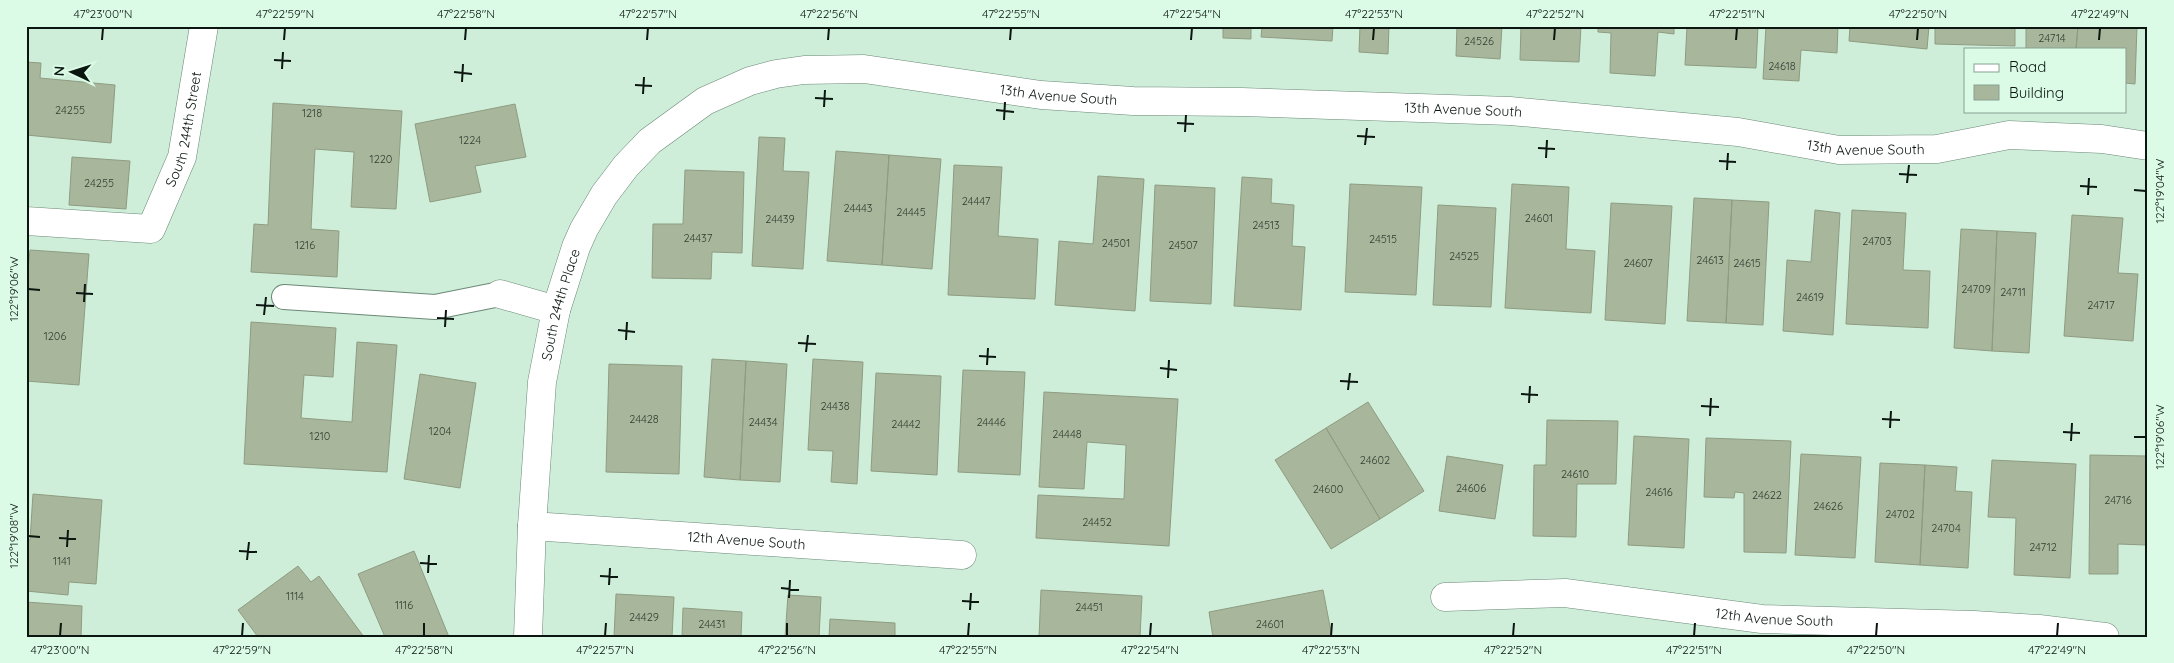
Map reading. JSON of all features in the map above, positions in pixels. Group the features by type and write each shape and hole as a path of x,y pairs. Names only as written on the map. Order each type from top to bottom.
{"street":[{"name":"South 244th Street","path":"26,221 151,229 182,156 204,26"},
{"name":"13th Avenue South","path":"776,74 819,69 864,69 993,90 1092,99 1510,111 1738,132 1839,150 1937,149 2009,135 2049,135 2102,139 2148,146"},
{"name":"South 244th Place","path":"528,637 532,526 542,382 556,310 568,268 584,229 604,195 626,166 650,141 671,124 705,101 738,85 776,74"},
{"path":"500,294 556,310"},
{"name":"12th Avenue South","path":"532,526 962,554"},
{"name":"12th Avenue South","path":"1445,597 1565,593 1762,618 1974,625 2039,629 2105,637"}],"lane":[{"path":"284,297 435,307 500,294"}],"building":[{"path":"1223,26 1251,26 1251,39 1223,38"},
{"path":"1262,26 1333,26 1332,41 1261,37"},
{"path":"1360,26 1389,26 1388,54 1359,52"},
{"path":"1457,26 1502,26 1500,59 1456,56"},
{"path":"1521,26 1581,26 1579,62 1520,60"},
{"path":"1598,26 1674,26 1674,34 1658,32 1655,76 1610,73 1611,33 1598,32"},
{"path":"1687,26 1758,26 1756,68 1685,65"},
{"path":"1766,26 1838,26 1837,53 1801,50 1799,81 1763,79"},
{"path":"1850,26 1929,26 1927,49 1849,41"},
{"path":"1935,26 2015,26 2015,46 1935,44"},
{"path":"2026,26 2078,26 2076,48 2026,48"},
{"path":"2078,26 2137,26 2135,84 2126,83 2126,48 2076,48"},
{"path":"26,62 41,63 40,78 115,85 111,143 26,135"},
{"path":"273,103 402,111 396,209 351,207 354,152 315,149 311,229 339,231 337,277 251,272 254,224 268,225"},
{"path":"515,104 526,157 475,166 481,192 430,202 415,124"},
{"path":"759,137 785,138 783,171 809,172 803,269 752,266"},
{"path":"836,151 889,155 882,265 827,261"},
{"path":"889,155 941,159 932,269 882,265"},
{"path":"72,157 130,161 126,209 69,205"},
{"path":"954,165 1002,167 998,236 1038,239 1035,299 948,295"},
{"path":"685,170 744,172 742,253 712,252 711,279 652,278 653,224 683,224"},
{"path":"1098,176 1144,179 1135,311 1055,305 1059,241 1093,244"},
{"path":"1242,177 1272,179 1271,203 1294,205 1292,246 1305,247 1301,310 1234,306"},
{"path":"1350,184 1422,187 1416,295 1345,292"},
{"path":"1512,184 1569,187 1566,249 1595,251 1591,313 1505,308"},
{"path":"1155,185 1215,188 1211,304 1150,301"},
{"path":"1694,198 1732,200 1726,323 1687,321"},
{"path":"1732,200 1769,202 1763,325 1726,323"},
{"path":"1611,203 1672,206 1665,324 1605,320"},
{"path":"1438,205 1496,208 1491,307 1433,305"},
{"path":"1815,210 1840,213 1833,335 1783,331 1787,260 1811,262"},
{"path":"1852,210 1906,213 1903,270 1930,271 1928,328 1846,324"},
{"path":"2072,215 2123,218 2118,273 2138,274 2133,341 2064,336"},
{"path":"1961,229 1997,231 1992,351 1954,348"},
{"path":"1997,231 2036,233 2029,353 1992,351"},
{"path":"30,250 89,254 79,385 26,381 26,291"},
{"path":"251,322 336,328 333,377 304,375 301,418 352,422 357,342 397,345 387,472 244,464"},
{"path":"712,359 746,361 740,480 704,477"},
{"path":"813,359 863,362 857,484 831,482 833,451 808,450"},
{"path":"746,361 787,364 780,482 740,480"},
{"path":"609,364 682,366 679,474 606,472"},
{"path":"963,370 1025,372 1020,475 958,472"},
{"path":"876,373 941,376 937,475 871,471"},
{"path":"420,374 476,383 460,488 404,479"},
{"path":"1044,392 1178,399 1169,546 1036,538 1038,495 1124,499 1126,445 1087,442 1084,489 1039,487"},
{"path":"1368,402 1424,491 1380,519 1326,428"},
{"path":"1547,420 1618,421 1616,484 1577,484 1576,537 1533,536 1534,465 1546,465"},
{"path":"1326,428 1380,519 1331,549 1275,460"},
{"path":"1634,436 1689,439 1684,548 1628,545"},
{"path":"1706,438 1791,441 1786,553 1744,552 1744,493 1735,492 1734,498 1704,497"},
{"path":"1801,454 1861,457 1855,558 1795,555"},
{"path":"2090,455 2147,456 2146,545 2118,544 2118,574 2089,574"},
{"path":"1447,456 1503,465 1495,519 1439,511"},
{"path":"1992,460 2076,464 2070,578 2014,575 2016,518 1988,517"},
{"path":"1880,463 1925,465 1920,565 1875,562"},
{"path":"1925,465 1957,467 1955,491 1972,492 1968,568 1920,565"},
{"path":"33,494 102,500 96,584 69,582 68,595 26,591 26,540 30,540"},
{"path":"414,551 449,637 385,637 358,574"},
{"path":"298,566 311,582 319,576 364,637 258,637 238,610"},
{"path":"1041,590 1142,596 1140,637 1039,637"},
{"path":"1323,590 1332,637 1213,637 1209,612"},
{"path":"616,594 674,597 672,637 614,637"},
{"path":"788,595 821,597 819,637 785,637"},
{"path":"26,602 82,606 81,637 26,637"},
{"path":"683,608 742,612 741,637 682,637"},
{"path":"830,619 895,623 895,637 829,637"}]}
